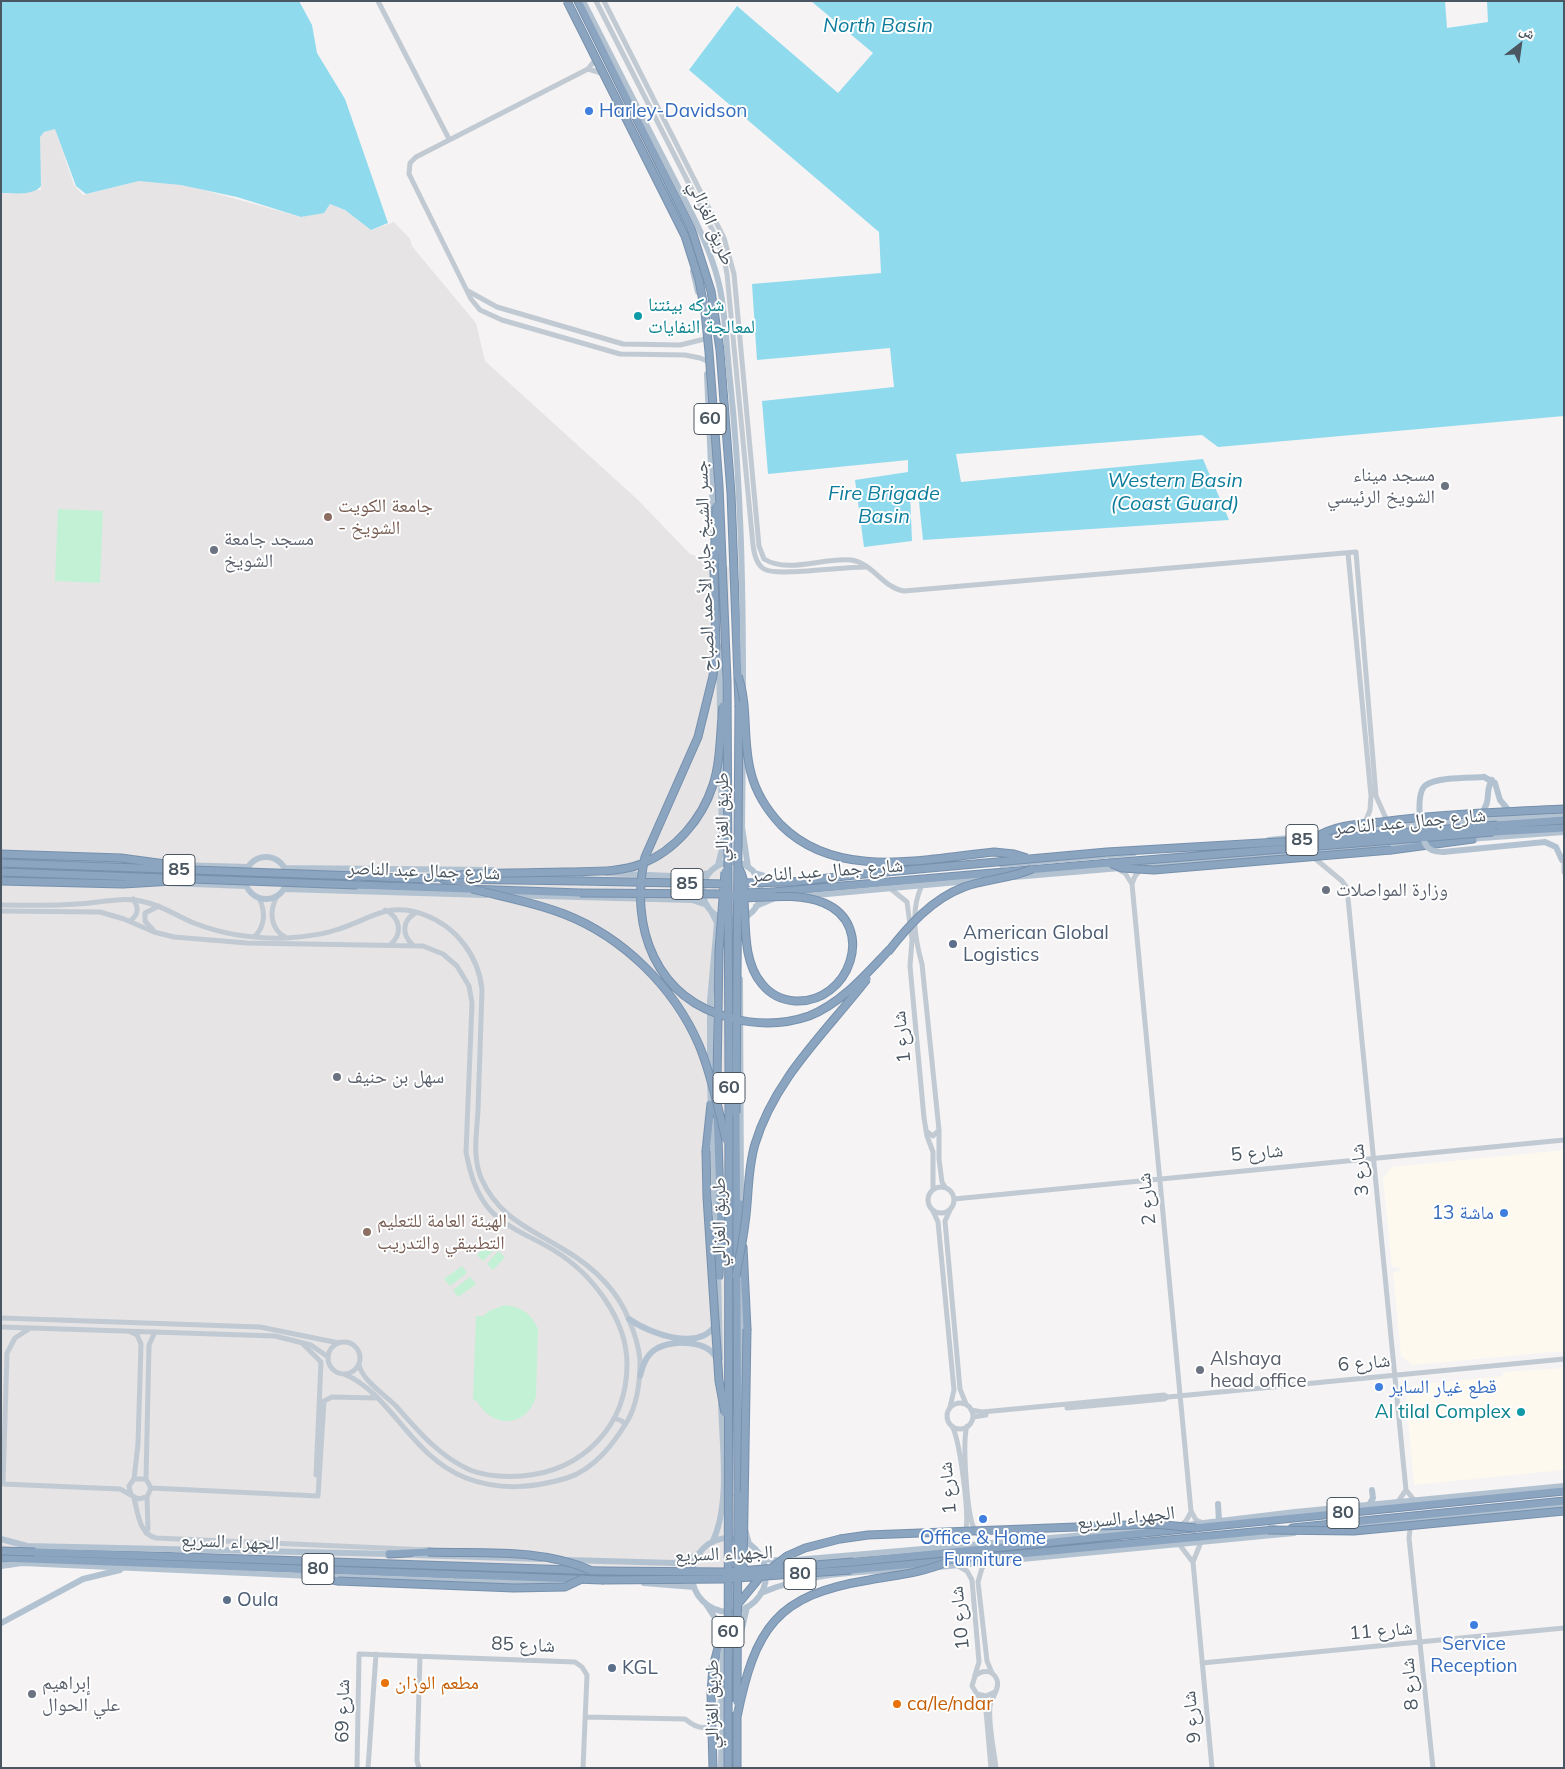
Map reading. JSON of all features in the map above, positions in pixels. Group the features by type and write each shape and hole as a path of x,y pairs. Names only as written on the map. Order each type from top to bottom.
{"highway":[{"name":"جسر الشيخ جابر الأحمد الصباح","path":"569,1 676,216 695,263 705,312 719,486 726,681"},
{"name":"جسر الشيخ جابر الأحمد الصباح","path":"578,1 691,228 712,291 720,350 731,493 738,676"},
{"path":"719,486 716,503 714,561 716,648 713,676 698,737 645,857 641,876 640,909 648,947 658,967 673,986 700,1006 739,1020 768,1024 789,1022 828,1006 860,981 923,913 945,896 964,887 1006,879 1032,870"},
{"path":"738,676 743,691 747,754 754,782 762,801 775,819 804,844 824,853 862,862 888,862 994,852 1014,854 1030,859"},
{"name":"طريق الغزالي","path":"738,676 736,1276 738,1768"},
{"path":"422,879 452,874 610,870 641,864 654,858 672,846 683,834 698,816 710,794 718,765 726,681"},
{"name":"طريق الغزالي","path":"726,681 729,1150 728,1768"},
{"path":"1313,840 1326,832 1342,827 1394,820 1464,813 1564,809"},
{"name":"شارع جمال عبد الناصر","path":"1,872 202,874 664,884 763,883 1030,859 1256,842 1313,840 1564,820"},
{"name":"شارع جمال عبد الناصر","path":"1,863 472,889 729,894 865,885 1564,828"},
{"path":"1111,865 1122,868 1154,870 1391,850 1473,839"},
{"path":"1,854 121,858 202,874"},
{"path":"719,1276 721,1228 717,1080 719,950 723,876 728,865"},
{"path":"729,894 740,898 745,898 772,897 806,899 830,906 845,920 852,944 849,967 842,980 825,994 804,1001 779,997 762,985 752,969 749,958 744,901 744,895 744,880 738,867"},
{"path":"1,879 123,884 202,874"},
{"path":"472,889 538,905 565,914 593,928 638,960 673,1000 699,1045 707,1066 729,1150"},
{"path":"736,1276 745,1222 747,1185 752,1159 767,1113 784,1081 799,1061 890,949"},
{"path":"711,1104 706,1152 707,1197 719,1382 728,1423"},
{"path":"738,1600 742,1583 744,1545 748,1329 741,1204"},
{"name":"الجهراء السريع","path":"1,1551 676,1573 751,1571 1564,1491"},
{"name":"الجهراء السريع","path":"1,1557 582,1579 748,1578 947,1562 1564,1501"},
{"path":"1268,1530 1354,1531 1564,1512"},
{"path":"713,1768 711,1684 721,1636 728,1620 747,1592 769,1568 787,1556 823,1542 868,1535 1154,1524 1196,1528"},
{"path":"389,1554 428,1552 539,1556 565,1561 590,1570"},
{"path":"737,1717 745,1676 752,1657 764,1635 787,1610 820,1591 862,1581 921,1572 947,1562"},
{"path":"306,1575 338,1581 514,1588 565,1586 582,1579"}],"main road":[{"name":"طريق الغزالي","path":"569,1 601,73 679,230 693,272 705,339 718,613 722,849 718,865"},
{"name":"طريق الغزالي","path":"583,1 703,236 722,298 735,427 742,558 742,827 748,867"},
{"path":"1516,818 1502,804 1495,783 1484,777 1435,781 1426,785 1421,790 1419,803 1426,845 1432,851 1443,852 1545,842 1556,847 1563,858"},
{"path":"1476,820 1487,806 1489,785 1492,780"},
{"path":"1489,797 1494,799 1499,796"},
{"name":"شارع جمال عبد الناصر","path":"754,873 772,879 784,880 1059,861 1363,830 1476,820 1564,815"},
{"path":"756,906 780,897 922,886 1111,865 1564,832"},
{"path":"1502,847 1522,834"},
{"path":"266,857 277,860 285,868 288,878 285,889 276,898 259,898 246,886 245,880 248,867 256,860 266,857"},
{"path":"1,858 248,867"},
{"path":"285,889 683,900 709,908 719,917 730,920 750,914 756,906 760,889 754,873 748,867 734,862 718,865 709,873 703,885 709,908"},
{"path":"285,868 516,870 692,877 709,873"},
{"path":"1,879 246,886"},
{"name":"طريق الغزالي","path":"709,908 717,923 710,1001 711,1104 720,1311 722,1502 721,1520 712,1542"},
{"name":"طريق الغزالي","path":"749,1544 742,1517 740,931 750,914"},
{"path":"629,1319 645,1330 667,1337 701,1338 711,1332 720,1311"},
{"path":"640,1376 644,1363 651,1353 667,1344 699,1345 709,1349 716,1356 720,1370"},
{"name":"الجهراء السريع","path":"762,1559 784,1561 1179,1526 1564,1486"},
{"path":"1370,1505 1373,1498 1372,1490"},
{"path":"1218,1504 1219,1521"},
{"name":"الجهراء السريع","path":"761,1593 788,1583 818,1577 987,1563 1564,1506"},
{"name":"الجهراء السريع","path":"1,1539 27,1546 674,1562 684,1561 700,1553"},
{"path":"723,1539 735,1539 749,1544 762,1559 766,1580 761,1593 747,1607 726,1612 706,1603 694,1587 693,1567 700,1553 712,1542 723,1539"},
{"path":"1,1547 1,1557"},
{"name":"الجهراء السريع","path":"1,1566 22,1564 128,1567 454,1581 672,1584 694,1587"},
{"path":"1,1622 82,1579 128,1567"},
{"name":"طريق الغزالي","path":"706,1603 715,1618 723,1641 721,1768"},
{"name":"طريق الغزالي","path":"738,1768 740,1631 747,1607"}],"street":[{"path":"378,1 449,139"},
{"path":"596,1 717,241 727,274 753,545 758,562 763,568 779,572 868,567"},
{"path":"604,1 724,238 734,274 761,554 771,563 780,565 842,560 858,562 868,567 896,589 908,591 1356,552 1376,796 1390,828"},
{"path":"623,56 630,53"},
{"path":"595,60 588,69 449,139 412,160 409,174 474,303 480,310 493,316 608,350 632,355 692,355 707,362"},
{"path":"588,69 601,73"},
{"path":"717,241 724,238"},
{"path":"468,290 489,304 610,340 644,346 692,344 705,339"},
{"path":"522,325 525,316"},
{"path":"608,350 610,340"},
{"path":"1348,553 1371,796 1370,810 1363,830"},
{"path":"1317,859 1316,855 1320,850"},
{"name":"شارع 3","path":"1302,851 1317,859 1342,881 1347,888 1406,1490"},
{"path":"1563,858 1564,872"},
{"path":"1132,884 1135,876 1144,864"},
{"path":"1111,865 1125,873 1132,884"},
{"name":"شارع 2","path":"1132,884 1191,1511"},
{"name":"شارع 1","path":"922,886 915,901 917,946 922,964 939,1130 939,1159 944,1187"},
{"path":"891,888 907,902 909,899 915,901"},
{"path":"254,937 263,925 263,908 259,898"},
{"path":"276,898 272,909 273,926 275,931 285,938"},
{"path":"130,921 138,912 138,906 132,900"},
{"path":"1,905 57,905 132,900 160,906 216,932 254,937 285,938 334,931 385,910 417,912 437,920 459,938 475,962 481,977 478,1125 474,1154 481,1176 491,1197 506,1214 566,1250 613,1290 629,1319 639,1352 640,1376 635,1404 624,1425 608,1450 586,1469 571,1476 542,1484 518,1487 492,1486 466,1478 443,1467 426,1453 360,1382 333,1369 328,1357 320,1349 299,1341 260,1335 1,1328"},
{"name":"شارع 1","path":"907,902 912,940 910,966 926,1130 933,1152 933,1189"},
{"path":"154,932 144,921 144,917 145,913 160,906"},
{"path":"1,910 100,912 130,921 154,932 174,937 274,944 413,944 433,950 450,960 462,972 471,995 473,1010 466,1152 469,1170 476,1188 490,1209 501,1220 555,1251 581,1272 602,1297 623,1339 627,1365 622,1394 614,1418 597,1443 580,1458 565,1466 540,1474 506,1477 471,1470 440,1453 384,1394 364,1377 359,1365 360,1352 349,1342 339,1343 276,1328 1,1318"},
{"path":"385,910 393,915 398,923 397,937 391,944"},
{"path":"413,944 406,937 404,927 408,918 417,912"},
{"path":"910,966 922,964"},
{"path":"926,1130 933,1136 939,1130"},
{"name":"شارع 5","path":"954,1198 1564,1140"},
{"path":"944,1187 951,1192 954,1198 945,1221 960,1389 966,1404 972,1410 973,1417 967,1426 957,1428 952,1426 948,1419 954,1390 938,1222 928,1198 933,1189 944,1187"},
{"path":"932,1210 941,1213 950,1210"},
{"path":"581,1272 585,1273 589,1268"},
{"path":"602,1297 607,1289 613,1290"},
{"path":"32,1328 33,1318"},
{"path":"260,1327 260,1335"},
{"path":"32,1328 15,1338 7,1353 3,1484 120,1488 132,1496 143,1499 147,1496"},
{"path":"276,1328 276,1336"},
{"path":"130,1331 140,1340 141,1356 138,1444 132,1481 132,1496 142,1528 146,1533 156,1538 421,1548 451,1557"},
{"path":"151,1488 146,1480 149,1345 155,1332"},
{"path":"299,1341 321,1362 316,1496"},
{"path":"328,1357 334,1346 339,1343"},
{"path":"141,1356 149,1357"},
{"name":"شارع 6","path":"973,1417 1564,1359"},
{"path":"344,1374 350,1373 359,1365"},
{"name":"شارع 6","path":"972,1410 982,1412 1164,1395 1168,1397"},
{"path":"316,1496 324,1401 332,1397 376,1398"},
{"path":"950,1407 958,1403 966,1404"},
{"path":"614,1418 622,1421 624,1425"},
{"name":"شارع 1","path":"952,1426 959,1446 967,1523 965,1534 957,1546"},
{"name":"شارع 1","path":"967,1426 964,1440 972,1521 978,1535 988,1543"},
{"path":"540,1474 542,1484"},
{"path":"120,1488 132,1481 146,1480"},
{"path":"151,1488 316,1496"},
{"path":"146,1533 148,1529 147,1496 151,1488"},
{"path":"1397,1503 1406,1490 1415,1501"},
{"path":"1191,1511 1196,1520 1204,1523"},
{"path":"1179,1526 1186,1521 1191,1511"},
{"name":"شارع 8","path":"1407,1521 1433,1768"},
{"path":"1193,1562 1201,1542"},
{"path":"1179,1544 1193,1562"},
{"name":"شارع 9","path":"1193,1562 1212,1768"},
{"name":"شارع 10","path":"987,1563 982,1568 978,1582 987,1661 993,1674"},
{"name":"شارع 10","path":"955,1566 968,1571 972,1580 979,1662 974,1676"},
{"name":"شارع 11","path":"1202,1664 1564,1628"},
{"name":"شارع 85","path":"360,1654 575,1662 582,1667 587,1675 583,1768"},
{"name":"شارع 69","path":"358,1767 360,1654"},
{"name":"شارع 69","path":"368,1767 376,1654"},
{"path":"419,1768 417,1761 420,1656"},
{"path":"991,1768 986,1711 983,1702 972,1686 974,1676 983,1671 993,1674 997,1683 990,1709 996,1768"},
{"path":"977,1694 986,1696 995,1692"},
{"path":"586,1717 685,1719 698,1728 711,1725 721,1696"}],"shaded area":[{"path":"55,128 74,185 83,195 142,180 182,184 301,217 324,212 330,204 345,210 371,230 394,222 410,239 412,246 476,323 485,361 637,499 690,554 729,567 733,888 734,1575 582,1580 1,1555 1,191 41,190 38,135"},
{"path":"1564,1150 1564,1351 1412,1365 1401,1356 1393,1272 1400,1271 1399,1267 1392,1267 1383,1178 1392,1167"},
{"path":"1564,1368 1564,1470 1414,1485 1406,1396 1414,1385 1503,1376 1503,1372"}],"green space":[{"path":"58,509 103,511 100,583 55,581"},
{"path":"488,1243 495,1249 483,1261 477,1255"},
{"path":"498,1251 505,1257 493,1270 487,1264"},
{"path":"462,1266 467,1273 450,1286 444,1279"},
{"path":"470,1277 476,1284 458,1297 453,1290"},
{"path":"505,1305 516,1307 525,1312 538,1329 536,1396 525,1414 509,1421 491,1417 477,1401 473,1400 476,1316 483,1316 489,1311"}],"water":[{"path":"1,1 299,1 312,25 317,53 345,99 388,223 371,230 345,210 330,204 324,213 301,217 237,197 181,185 139,181 86,194 76,186 55,129 44,132 40,137 41,186 28,193 1,193"},
{"path":"811,1 1445,1 1447,28 1488,22 1487,1 1564,1 1564,416 1218,447 1202,435 956,454 961,482 1203,459 1229,520 923,540 918,492 910,493 912,541 864,547 855,480 908,472 908,460 768,474 762,401 894,387 890,348 757,360 752,284 881,273 879,232 689,70 737,6 838,93 873,53"}],"place":[{"name":"Harley-Davidson","path":"589,111"},
{"name":"شركه بيئتنا لمعالجة النفايات","path":"638,316"},
{"name":"مسجد ميناء الشويخ الرئيسي","path":"1445,486"},
{"name":"جامعة الكويت - الشويخ","path":"328,517"},
{"name":"مسجد جامعة الشويخ","path":"214,550"},
{"name":"وزارة المواصلات","path":"1326,890"},
{"name":"American Global Logistics","path":"953,944"},
{"name":"سهل بن حنيف","path":"337,1077"},
{"name":"ماشة 13","path":"1504,1213"},
{"name":"الهيئة العامة للتعليم التطبيقي والتدريب","path":"367,1232"},
{"name":"Alshaya head office","path":"1200,1370"},
{"name":"قطع غيار الساير","path":"1379,1387"},
{"name":"Al tilal Complex","path":"1521,1412"},
{"name":"Office & Home Furniture","path":"983,1519"},
{"name":"Oula","path":"227,1600"},
{"name":"Service Reception","path":"1474,1625"},
{"name":"KGL","path":"612,1668"},
{"name":"مطعم الوزان","path":"385,1683"},
{"name":"إبراهيم علي الحوال","path":"32,1694"},
{"name":"ca/le/ndar","path":"897,1704"}],"water label":[{"name":"North Basin","path":"878,26"},
{"name":"Western Basin (Coast Guard)","path":"1175,492"},
{"name":"Fire Brigade Basin","path":"884,506"}]}
